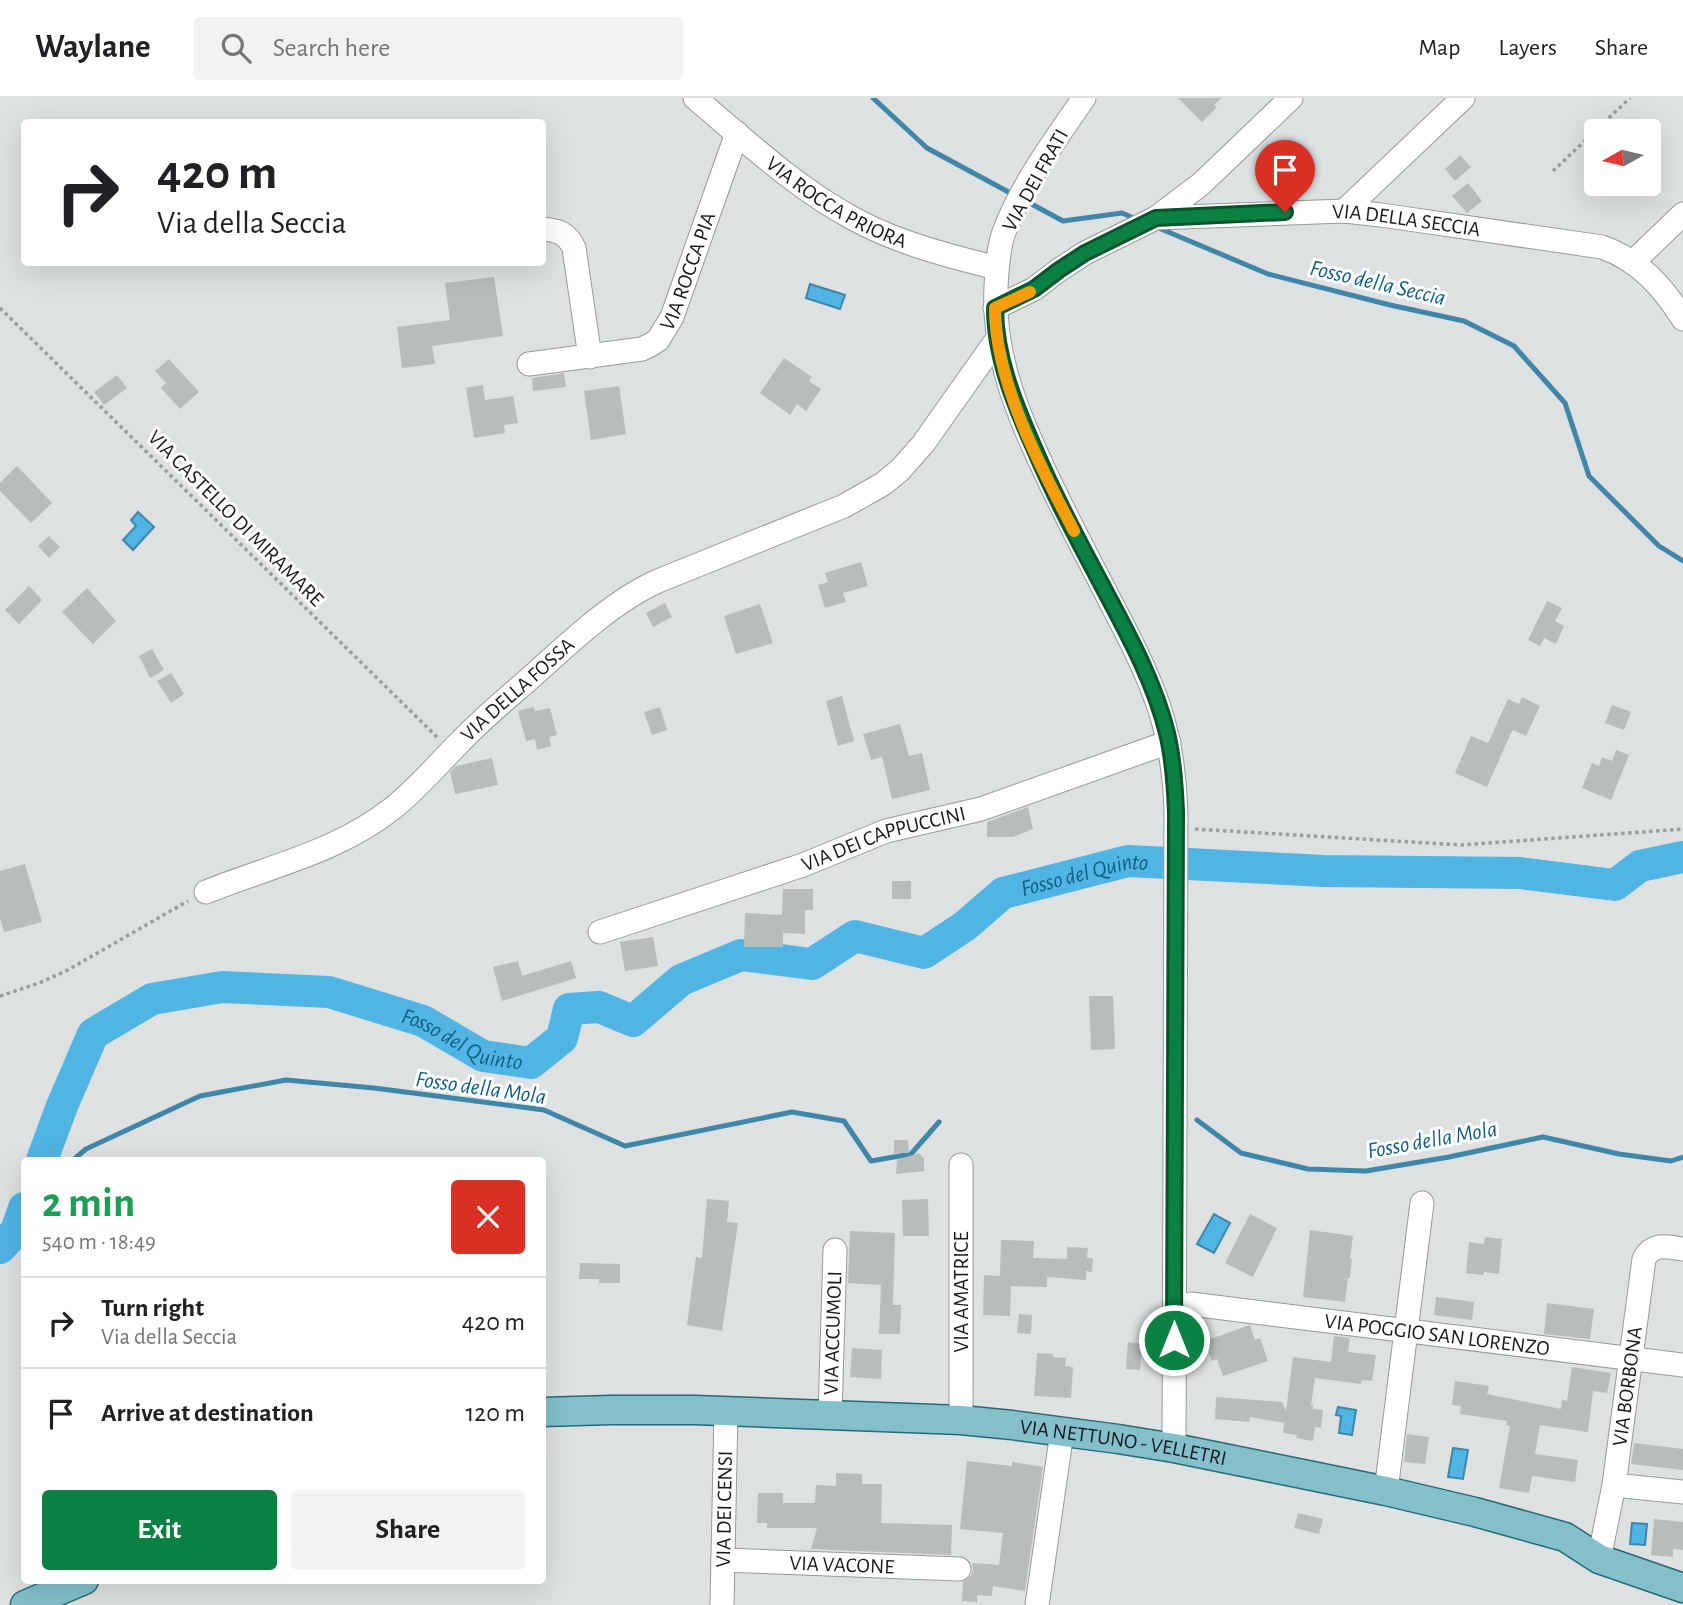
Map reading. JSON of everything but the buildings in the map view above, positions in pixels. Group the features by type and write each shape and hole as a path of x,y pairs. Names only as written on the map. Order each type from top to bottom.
{"main road":[{"name":"VIA NETTUNO - VELLETRI","path":"546,1412 640,1409 961,1420 1174,1448 1475,1512 1565,1537 1599,1559 1683,1588"},
{"path":"25,1605 75,1584"}],"street":[{"name":"VIA ROCCA PRIORA","path":"695,98 796,182 855,219 906,241 997,268"},
{"name":"VIA DEI FRATI","path":"1084,98 1014,208 1004,233 997,268 995,308 998,338 1008,380 1023,424 1146,674 1169,742 1174,780 1175,837 1174,1448"},
{"path":"1156,218 1201,184 1291,98"},
{"path":"1344,211 1463,98"},
{"name":"VIA ROCCA PIA","path":"529,364 642,349 652,344 665,331 737,133"},
{"name":"VIA DELLA SECCIA","path":"995,308 1027,293 1079,256 1156,218 1344,211 1592,245 1633,262 1658,285 1683,319"},
{"path":"1633,262 1683,214"},
{"path":"546,229 567,235 574,248 590,357"},
{"name":"VIA DELLA FOSSA","path":"206,892 325,849 387,813 569,642 637,592 658,581 844,506 883,484 900,470 923,444 998,338"},
{"name":"VIA DEI CAPPUCCINI","path":"600,932 803,865 886,831 981,809 1169,742"},
{"name":"VIA AMATRICE","path":"961,1165 961,1420"},
{"path":"1385,1491 1422,1203"},
{"name":"VIA BORBONA","path":"1599,1559 1614,1485 1644,1259 1653,1248 1664,1246 1683,1249"},
{"name":"VIA ACCUMOLI","path":"830,1415 835,1250"},
{"name":"VIA POGGIO SAN LORENZO","path":"1191,1304 1683,1365"},
{"name":"VIA DEI CENSI","path":"722,1605 726,1411"},
{"path":"1037,1605 1062,1432"},
{"path":"1614,1485 1683,1492"},
{"name":"VIA VACONE","path":"723,1560 960,1569"}],"path":[{"path":"1553,171 1630,98"},
{"name":"VIA CASTELLO DI MIRAMARE","path":"0,308 451,751"},
{"path":"1175,837 1461,845 1683,829"},
{"path":"0,996 66,971 206,892"}],"water":[{"path":"810,284 845,295 840,309 806,298"},
{"path":"138,512 154,527 133,550 123,540 136,526 131,520"},
{"path":"1214,1214 1230,1223 1214,1253 1197,1244"},
{"path":"1338,1407 1356,1410 1352,1435 1339,1433 1341,1416 1336,1415"},
{"path":"1453,1448 1468,1450 1463,1479 1448,1477"},
{"path":"1632,1523 1647,1524 1645,1545 1630,1544"}],"waterway":[{"name":"Fosso della Seccia","path":"873,98 927,148 1014,195"},
{"name":"Fosso della Seccia","path":"1026,201 1063,221 1122,213 1138,220"},
{"name":"Fosso della Seccia","path":"1154,226 1268,274 1464,321 1514,346 1565,403 1589,476 1659,546 1683,561"},
{"name":"Fosso del Quinto","path":"43,1157 93,1034 152,999 222,987 329,992 423,1021 483,1056 531,1063 562,1038 569,1009 599,1007 633,1021 681,980 741,955 812,964 855,936 924,953 965,926 1003,893 1128,861 1324,871 1520,873 1615,885 1640,866 1683,857"},
{"name":"Fosso della Mola","path":"77,1157 86,1149 200,1096 286,1080 374,1088 544,1110 625,1146 792,1112 844,1121 871,1161 911,1154 939,1122"},
{"name":"Fosso della Mola","path":"1197,1120 1241,1153 1308,1169 1366,1171 1543,1137 1619,1154 1671,1161 1683,1157"},
{"name":"Fosso del Quinto","path":"0,1248 16,1231 21,1217"}],"slow traffic":[{"path":"1030,292 995,308 999,344 1003,365 1023,424 1074,531"}],"route":[{"path":"1174,1340 1176,812 1171,751 1161,713 1146,674 1023,424 1003,365 995,308 1034,289 1085,253 1156,218 1285,212"}]}
